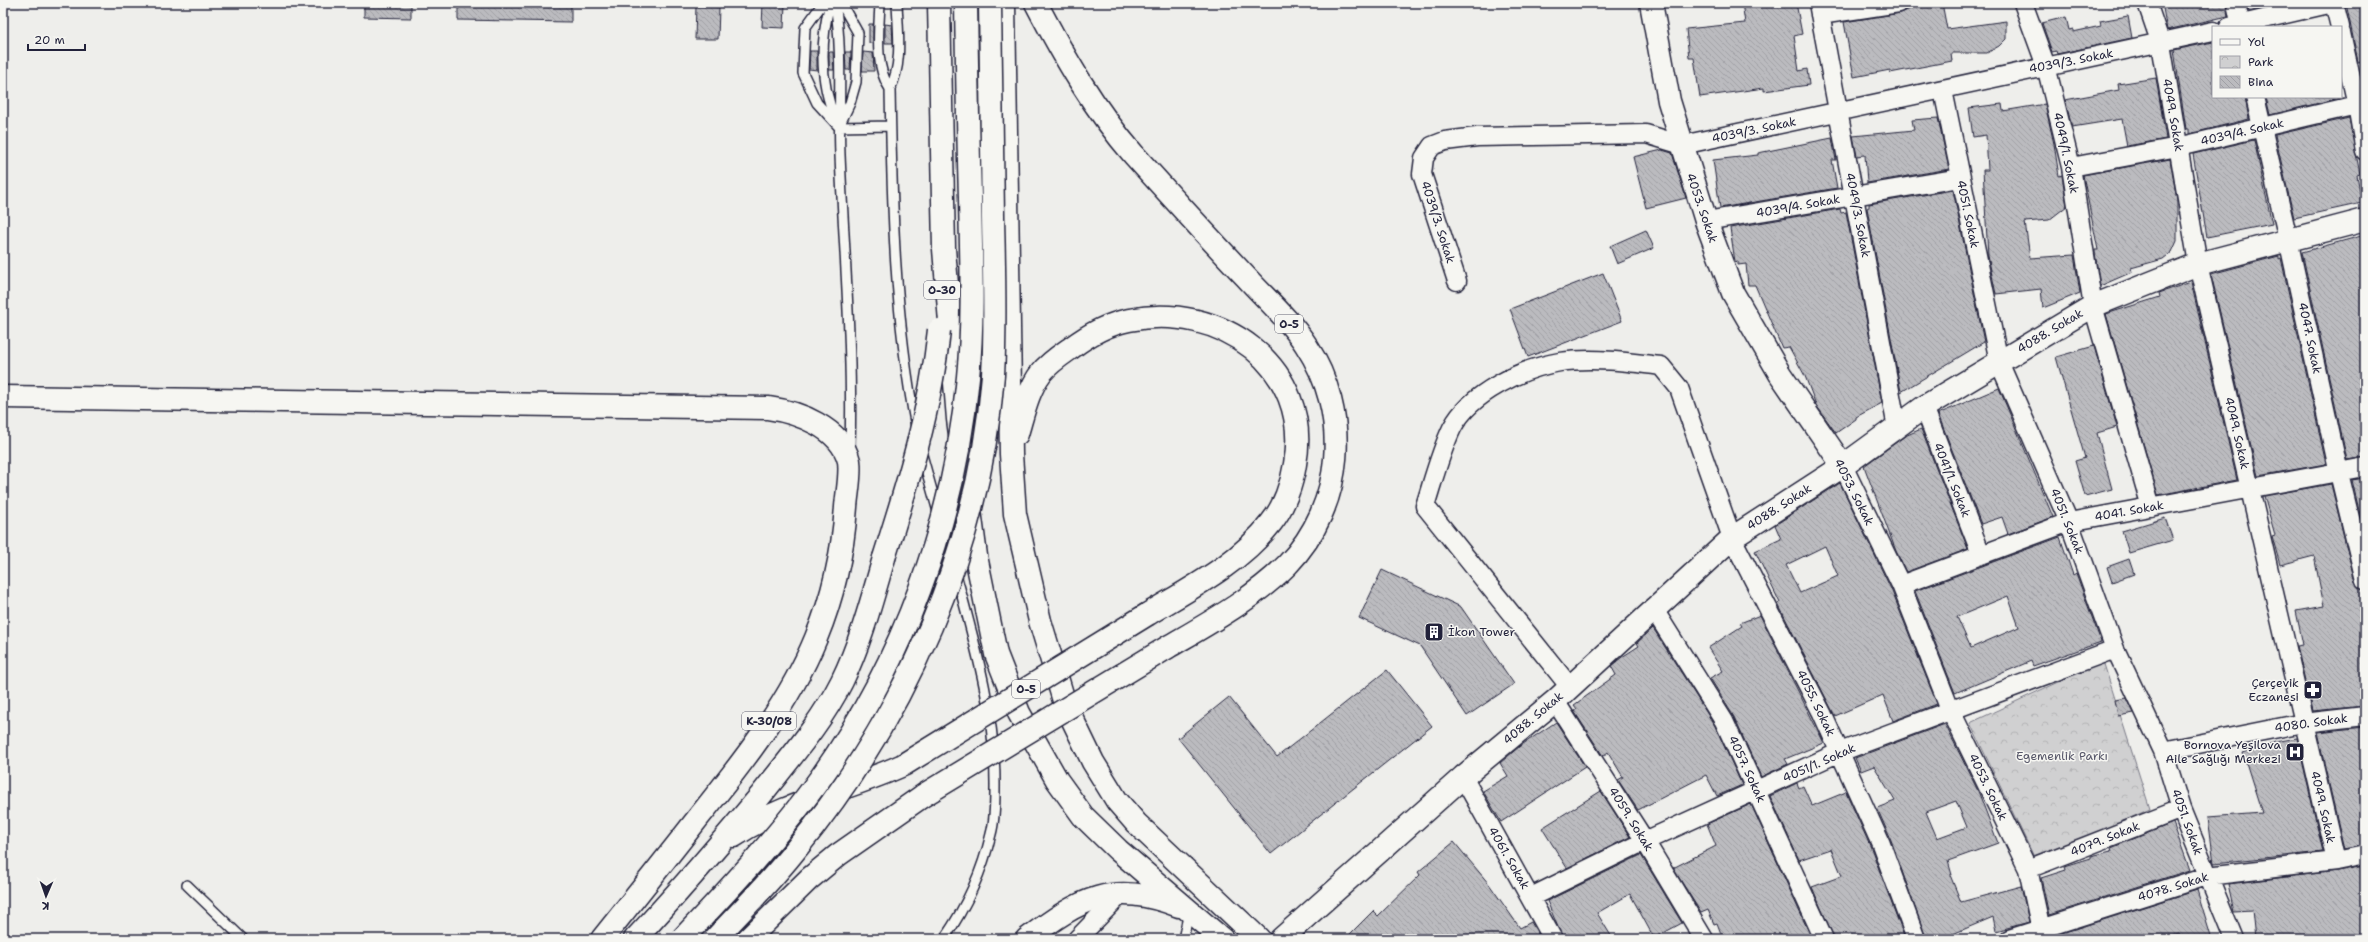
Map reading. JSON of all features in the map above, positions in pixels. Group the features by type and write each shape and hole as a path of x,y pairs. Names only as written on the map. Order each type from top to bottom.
{"main road":[{"path":"940,3 944,249 958,419 973,536 990,631 1003,676 1019,713 1043,756 1083,816 1118,850 1190,910 1222,939"},
{"path":"682,939 761,854 820,779 873,692 898,643 917,598 931,557 955,468 968,376 972,275 966,3"},
{"path":"715,939 798,848 870,747 896,700 932,623 949,581 969,514 982,454 992,375 995,303 990,3"},
{"path":"1004,3 1011,454 1015,514 1041,628 1065,704 1093,762 1117,801 1136,823 1259,939"},
{"name":"O-5","path":"748,939 804,884 838,855 924,795 1235,606 1279,571 1298,552 1318,520 1329,494 1337,447 1336,420 1326,383 1304,342 1133,154 1109,124 1074,75 1036,3"},
{"name":"4053. Sokak","path":"1651,3 1669,101 1706,221 1733,293 1780,374 1843,466"},
{"name":"4088. Sokak","path":"1281,939 1463,777 1562,694 1653,608 1732,538 1843,466 1924,407 2093,306 2198,264 2288,239 2365,220"},
{"name":"O-30","path":"717,847 795,753 825,711 842,681 861,636 914,460 928,402 939,330 944,249"},
{"name":"O-5","path":"717,847 774,812 865,782 903,764 1213,574 1244,550 1272,523 1285,498 1297,455 1297,426 1289,396 1274,370 1262,356 1225,330 1198,320 1170,317 1141,318 1110,326 1076,344 1041,374 1026,405 1011,454"},
{"path":"3,397 768,408 789,412 815,423 840,443 849,463"},
{"name":"K-30/08","path":"602,939 737,768 778,708 807,657 821,626 833,584 845,520 849,463"},
{"path":"635,939 717,847"},
{"path":"1027,939 1064,912 1079,904 1107,895 1122,893 1154,898 1190,910"}],"street":[{"path":"1819,9 1899,3"},
{"name":"4049/1. Sokak","path":"2023,3 2046,66 2071,167 2093,306 2151,507"},
{"name":"4049. Sokak","path":"2147,3 2161,44 2198,264 2336,861"},
{"path":"2236,3 2236,26 2333,3 2340,26"},
{"name":"4049/3. Sokak","path":"1819,9 1837,113 1855,196 1897,428"},
{"name":"4039/3. Sokak","path":"1457,281 1422,174 1424,158 1432,146 1445,141 1477,136 1646,134 1682,145 1943,90 2046,66 2161,44 2212,31"},
{"path":"2342,37 2361,104 2365,151"},
{"name":"4051. Sokak","path":"1943,90 1999,362 2069,522 2115,648 2163,751 2181,808 2207,876 2234,939"},
{"name":"4047. Sokak","path":"2255,98 2288,239 2339,473 2365,580"},
{"name":"4039/4. Sokak","path":"2071,167 2178,147 2361,104"},
{"name":"4039/4. Sokak","path":"1706,221 1960,178"},
{"name":"4055. Sokak","path":"1562,694 1425,506 1452,427 1474,401 1504,379 1560,362 1620,361 1660,366 1679,388 1732,538 1822,713 1840,752 1881,844 1916,939"},
{"name":"4041/1. Sokak","path":"1924,407 1981,554"},
{"name":"4053. Sokak","path":"1843,466 1902,586 1950,709 2028,869 2042,934"},
{"name":"4041. Sokak","path":"1902,586 1981,554 2069,522 2365,467"},
{"name":"4057. Sokak","path":"1653,608 1724,721 1824,939"},
{"name":"4051/1. Sokak","path":"1531,897 1645,841 1840,752 1950,709 2115,648"},
{"name":"4059. Sokak","path":"1562,694 1645,841 1704,939"},
{"name":"4080. Sokak","path":"2163,751 2303,723 2365,716"},
{"name":"4061. Sokak","path":"1463,777 1553,939"},
{"name":"4079. Sokak","path":"2028,869 2181,808"},
{"name":"4078. Sokak","path":"2009,939 2042,934 2207,876 2336,861 2365,855"},
{"path":"1078,939 1122,893"}],"lane":[{"path":"823,3 805,28 804,73 818,103 839,127 890,126"},
{"path":"830,3 823,30 822,74 830,103 839,127"},
{"name":"K-30/08","path":"836,3 839,31 839,127 848,342 849,463"},
{"path":"839,127 850,103 856,82 858,34 841,3"},
{"path":"880,3 881,68 885,82 890,89"},
{"path":"898,3 898,62 896,74 890,89 890,126 897,296 901,344 921,453 976,648 992,733 995,801 992,833 979,875 966,906 944,939"},
{"path":"187,885 243,939"},
{"path":"1183,939 1190,910"}],"green space":[{"name":"Egemenlik Parkı","path":"2103,661 2150,809 2036,861 1970,723"}],"building":[{"path":"364,3 411,3 411,18 364,17"},
{"path":"458,3 571,3 571,22 458,20"},
{"path":"763,3 785,3 784,28 762,27"},
{"path":"1742,3 1796,3 1802,34 1794,36 1799,71 1807,69 1809,85 1764,91 1764,88 1700,97 1694,58 1689,58 1686,29 1745,23"},
{"path":"1942,3 1947,29 2006,21 2006,39 1999,46 1987,53 1951,53 1952,61 1890,73 1890,70 1854,77 1844,22 1901,13 1915,7"},
{"path":"2162,3 2226,3 2228,16 2167,30"},
{"path":"2247,3 2286,3 2249,12"},
{"path":"2346,3 2365,3 2365,61 2358,62"},
{"path":"696,6 719,7 718,39 695,39"},
{"path":"2128,16 2132,38 2057,54 2056,51 2052,52 2042,23 2066,17 2069,30 2073,29 2073,32 2101,26 2100,21"},
{"path":"869,24 873,24 873,43 869,43"},
{"path":"885,24 892,25 893,43 885,43"},
{"path":"2212,42 2212,98 2245,98 2249,119 2189,134 2189,129 2186,129 2174,50"},
{"path":"810,51 817,51 817,70 809,69"},
{"path":"829,52 833,52 834,70 829,70"},
{"path":"845,52 851,52 850,70 846,70"},
{"path":"863,52 873,53 874,71 862,71"},
{"path":"2156,78 2166,139 2127,146 2122,119 2072,127 2065,100 2119,90 2118,84"},
{"path":"2266,98 2340,98 2270,115"},
{"path":"2002,104 2003,111 2045,104 2059,176 2062,175 2067,206 2049,220 2025,222 2030,258 2074,255 2080,293 2043,308 2041,289 1996,294 1988,256 1983,170 1988,170 1986,135 1973,137 1969,108"},
{"path":"1938,118 1949,169 1867,183 1865,155 1857,156 1853,136 1914,130 1912,120"},
{"path":"2349,118 2360,174 2357,175 2362,203 2294,218 2275,135"},
{"path":"1832,138 1836,160 1832,160 1837,188 1720,208 1713,160 1758,155 1758,153"},
{"path":"2254,140 2272,224 2207,237 2193,154"},
{"path":"1662,150 1672,153 1686,198 1646,208 1633,157"},
{"path":"2170,159 2177,200 2177,241 2172,252 2163,259 2131,268 2132,272 2100,286 2095,253 2095,250 2098,250 2083,175"},
{"path":"1953,190 1984,342 1901,392 1867,208 1869,207 1869,204"},
{"path":"1840,209 1841,213 1846,212 1882,403 1856,417 1856,419 1836,433 1816,405 1805,376 1789,347 1782,348 1755,285 1748,285 1746,264 1738,265 1738,261 1735,262 1730,228"},
{"path":"1646,230 1654,248 1617,264 1610,246"},
{"path":"2365,235 2365,457 2347,460 2302,252"},
{"path":"2279,256 2279,259 2281,258 2326,464 2258,476 2211,274"},
{"path":"1603,273 1622,321 1528,357 1510,309"},
{"path":"2191,282 2237,480 2158,495 2106,314 2160,297 2159,293"},
{"path":"2094,346 2117,427 2097,433 2112,489 2085,496 2075,461 2085,458 2056,357"},
{"path":"1999,388 2053,517 2008,534 2002,517 1981,524 1938,414"},
{"path":"1921,429 1968,549 1906,572 1896,551 1864,466 1905,436"},
{"path":"2365,478 2365,536 2352,480"},
{"path":"1840,483 1891,589 1937,704 1893,721 1883,695 1835,716 1778,604 1780,603 1755,551 1781,539 1775,525","holes":["1825,546 1838,576 1800,593 1786,565"]},
{"path":"2331,484 2355,582 2363,590 2365,601 2365,706 2312,711 2297,646 2303,645 2296,611 2324,606 2314,556 2280,565 2272,536 2275,535 2264,496"},
{"path":"2165,518 2173,540 2129,553 2122,531"},
{"path":"2060,537 2073,575 2076,573 2101,642 2033,666 2031,661 1955,693 1915,591","holes":["2008,596 2019,627 1971,648 1957,617"]},
{"path":"2129,559 2134,574 2112,582 2107,567"},
{"name":"İkon Tower","path":"1382,570 1461,607 1514,684 1467,716 1420,646 1359,618"},
{"path":"1760,615 1824,743 1785,759 1788,764 1761,777 1734,717 1710,678 1723,671 1708,648 1742,626 1740,623"},
{"path":"1653,628 1715,726 1742,785 1717,796 1706,775 1638,810 1618,780 1623,777 1608,752 1603,756 1574,711 1577,709 1574,705 1616,675 1611,666 1639,646 1637,643"},
{"path":"1387,670 1432,726 1271,854 1178,738 1229,697 1277,757"},
{"path":"2127,698 2134,713 2118,716 2115,700"},
{"path":"1556,722 1585,767 1501,822 1483,791 1508,776 1500,763 1520,746"},
{"path":"1945,724 1978,791 1998,843 1948,861 1952,875 1950,875 1961,902 2021,886 2029,922 1996,931 1993,917 1941,939 1926,939 1891,840 1877,808 1895,801 1874,766 1861,771 1855,758","holes":["1956,801 1967,827 1937,838 1926,812"]},
{"path":"2365,727 2365,845 2344,849 2317,732"},
{"path":"2297,738 2323,852 2214,863 2208,817 2262,813 2243,753 2275,742"},
{"path":"1797,783 1799,788 1803,786 1812,806 1846,792 1871,848 1905,939 1834,939 1812,887 1842,876 1831,849 1799,860 1770,796"},
{"path":"1601,791 1630,837 1567,868 1542,828"},
{"path":"1751,804 1812,939 1723,939 1717,923 1714,924 1708,910 1701,913 1673,868 1716,846 1707,824"},
{"path":"2173,823 2190,870 2049,915 2041,878 2066,870 2065,866 2091,858 2091,856 2112,851 2111,848"},
{"path":"1454,842 1489,884 1520,928 1531,922 1541,939 1345,939 1373,911 1378,916 1420,875 1418,872"},
{"path":"1641,855 1682,923 1654,938 1630,894 1597,913 1613,939 1563,939 1547,901"},
{"path":"2365,866 2365,939 2255,939 2252,910 2234,911 2228,884 2337,871"},
{"path":"2197,890 2212,939 2180,939 2179,934 2160,939 2063,939 2062,933"}],"place":[{"name":"İkon Tower","path":"1434,632"},
{"name":"Çerçevik Eczanesi","path":"2313,690"},
{"name":"Bornova Yeşilova Aile Sağlığı Merkezi","path":"2295,752"}]}
